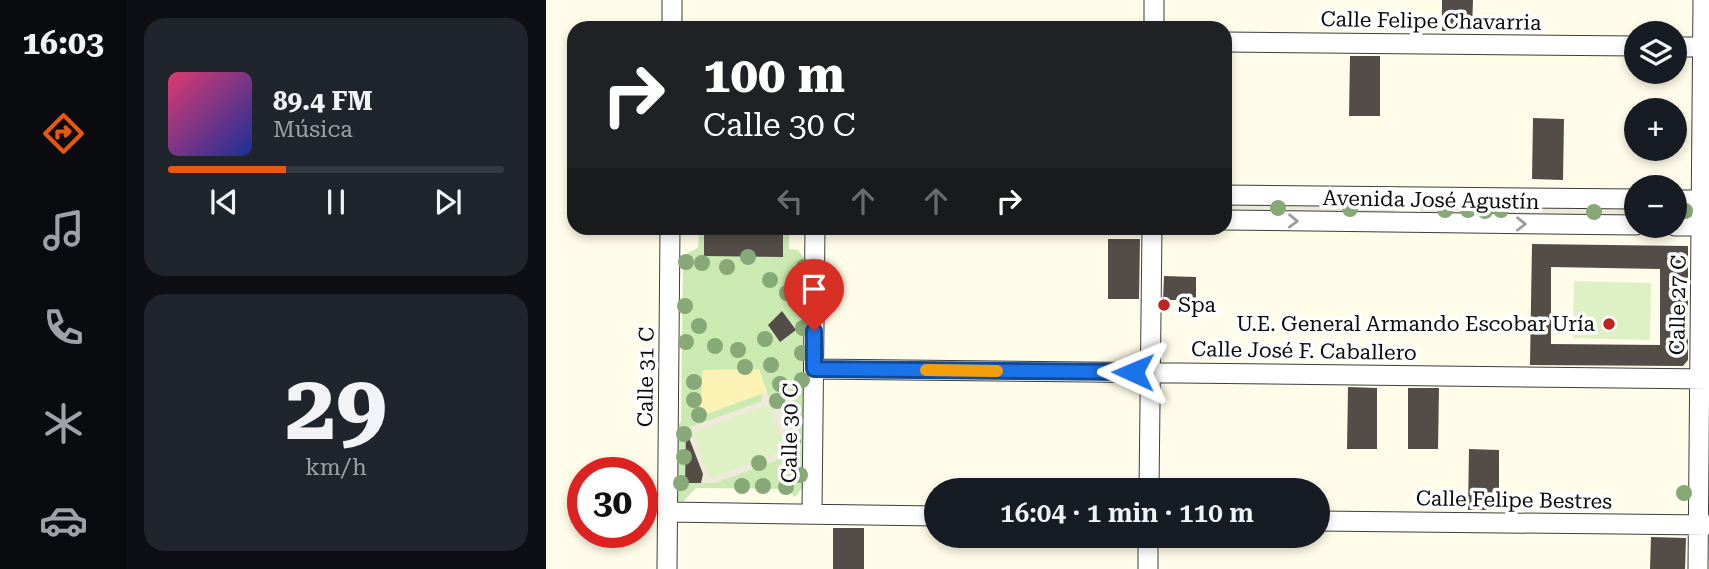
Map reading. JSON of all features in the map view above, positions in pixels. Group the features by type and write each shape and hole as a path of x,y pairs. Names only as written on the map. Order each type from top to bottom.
{"street":[{"path":"672,0 672,21"},
{"path":"1154,0 1154,21"},
{"name":"Calle 27 C","path":"1698,569 1704,525 1706,47 1703,0"},
{"name":"Calle Felipe Chavarria","path":"1232,41 1624,46"},
{"path":"1687,47 1706,47"},
{"name":"Avenida José Agustín","path":"1232,195 1624,200"},
{"path":"1408,197 1408,223"},
{"path":"1687,200 1705,200"},
{"name":"Avenida José Agustín","path":"1232,220 1624,225"},
{"path":"1687,226 1705,226"},
{"name":"Calle 31 C","path":"667,569 670,235"},
{"name":"Calle 30 C","path":"812,513 815,235"},
{"path":"1149,478 1152,235"},
{"name":"Calle José F. Caballero","path":"814,369 1704,379"},
{"path":"668,512 924,516"},
{"name":"Calle Felipe Bestres","path":"1330,521 1704,525"},
{"path":"1148,548 1148,569"}],"green space":[{"path":"699,235 789,235 789,249 798,250 805,260 803,487 795,497 787,489 696,488 683,502 677,501 683,260 689,252 698,248"},
{"path":"1574,281 1651,283 1650,340 1573,338"},
{"path":"769,405 786,450 709,478 692,433"}],"sand":[{"path":"759,369 767,392 699,417 703,370"}],"shaded area":[{"path":"1232,203 1393,205 1396,209 1393,214 1232,212"},
{"path":"1423,205 1624,207 1624,216 1423,214 1419,209"},
{"path":"767,392 770,398 777,400 793,444 792,455 715,483 701,483 703,474 685,429 762,401 761,394","holes":["769,405 786,450 709,478 693,433"]}],"building":[{"path":"1442,0 1473,0 1472,31 1442,31"},
{"path":"1350,56 1380,56 1380,116 1349,116"},
{"path":"1533,118 1564,119 1563,180 1532,179"},
{"path":"704,235 783,235 783,257 704,256"},
{"path":"1108,239 1140,239 1139,299 1108,299"},
{"path":"1532,244 1688,246 1688,360 1683,366 1530,365","holes":["1551,267 1660,269 1660,345 1551,344"]},
{"path":"1164,276 1196,277 1196,300 1163,300"},
{"path":"782,311 796,330 780,342 768,325"},
{"path":"1348,387 1377,388 1377,449 1347,449"},
{"path":"1408,388 1439,388 1438,449 1408,449"},
{"path":"686,430 703,474 701,483 685,483"},
{"path":"1469,449 1499,450 1499,510 1468,510"},
{"path":"833,528 864,528 864,569 833,569"},
{"path":"1651,537 1686,538 1685,569 1650,569"}],"slow traffic":[{"path":"926,370 997,371"}],"place":[{"name":"Spa","path":"1164,305"},
{"name":"U.E. General Armando Escobar Uría","path":"1609,324"}],"route":[{"path":"814,331 814,369 1133,372"}]}
